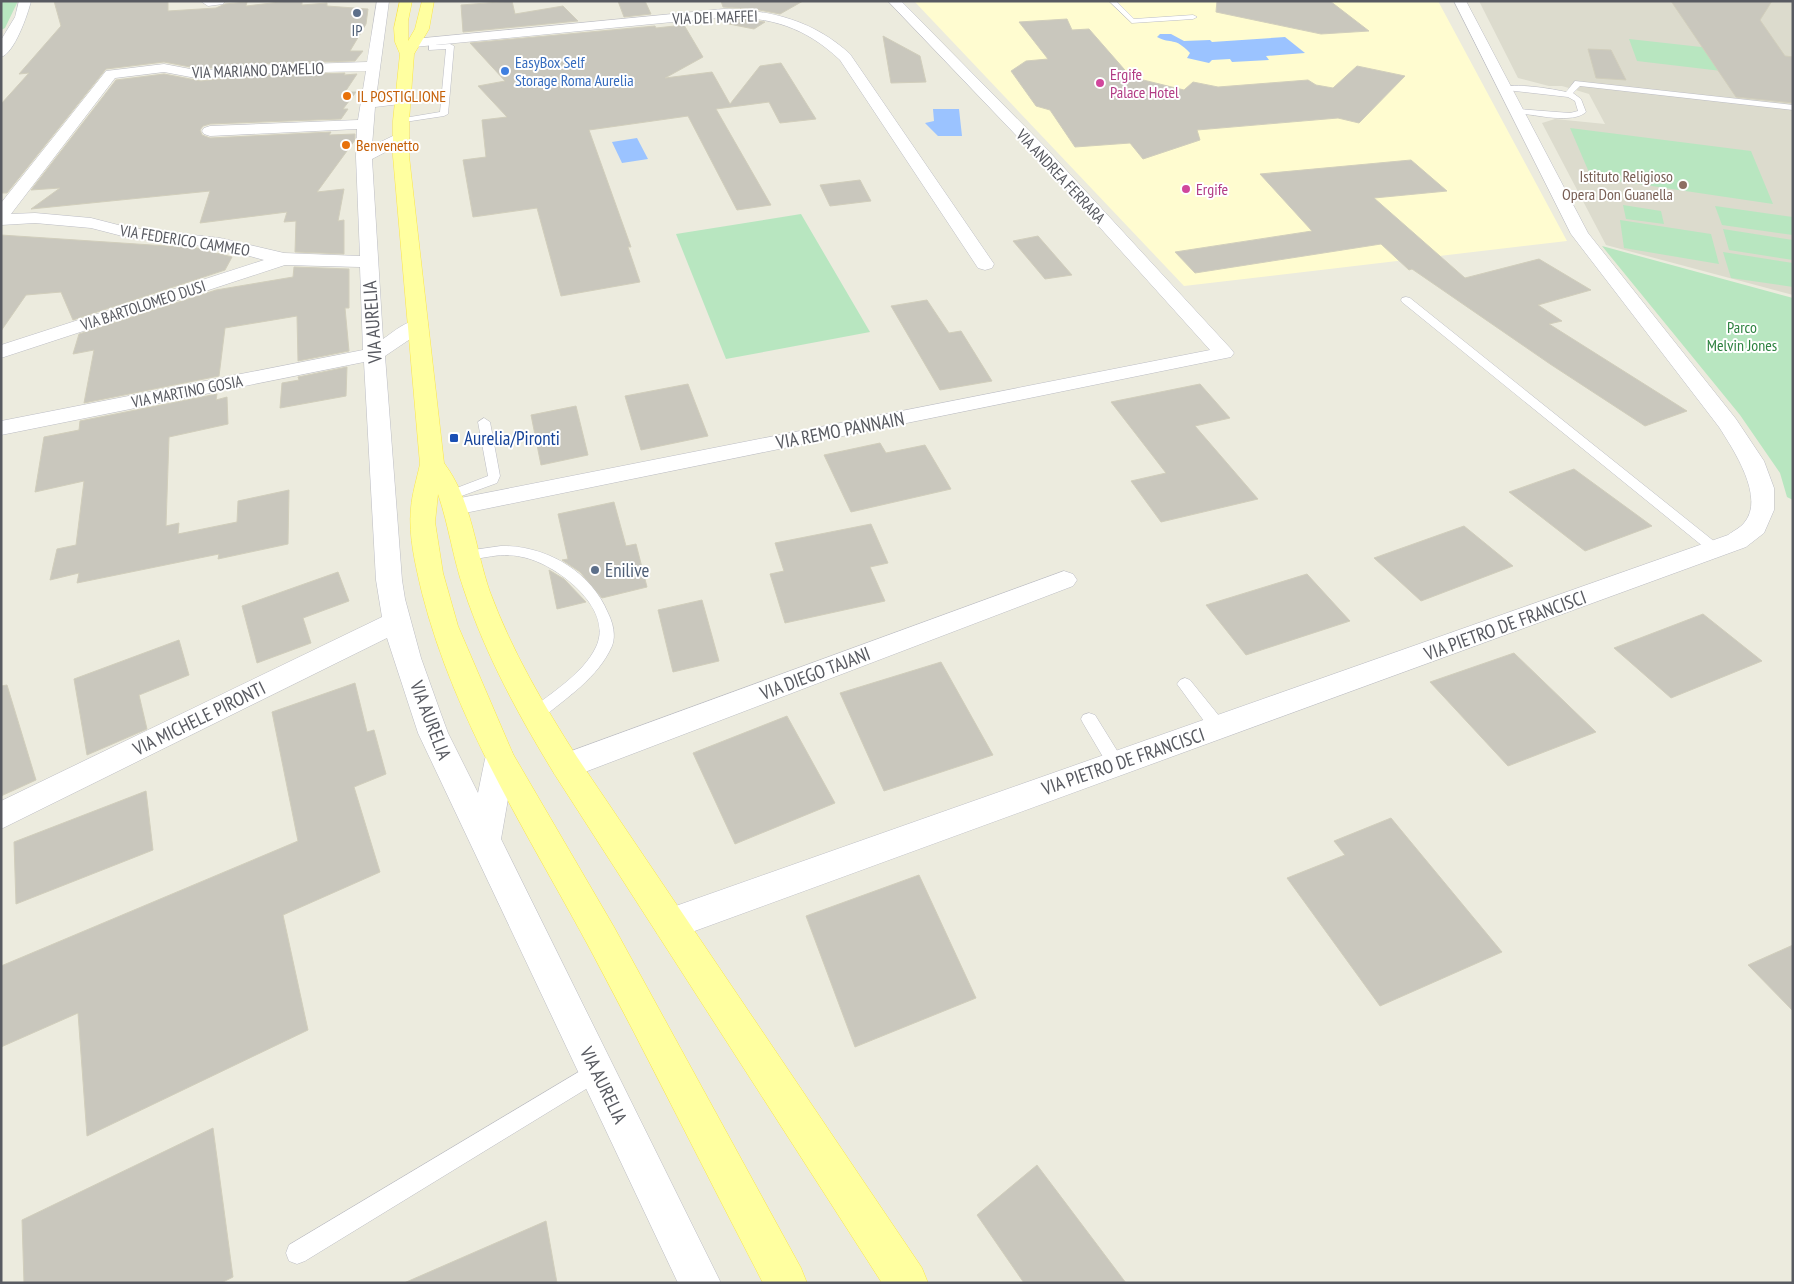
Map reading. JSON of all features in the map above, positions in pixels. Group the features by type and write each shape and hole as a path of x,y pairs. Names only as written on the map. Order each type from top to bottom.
{"main road":[{"path":"406,1 401,30 402,44 410,49"},
{"path":"428,1 422,29 410,49 401,130 402,172 432,464 426,488 423,522 434,595 469,690 500,759 602,938 786,1283"},
{"path":"432,464 445,481 453,501 466,556 490,625 517,684 566,766 670,924 887,1265 907,1283"}],"street":[{"path":"1,53 6,35 22,14 25,1"},
{"path":"208,2 219,1"},
{"name":"VIA AURELIA","path":"383,1 365,124 364,156 368,262 389,580 397,621 433,733 700,1283"},
{"name":"VIA ANDREA FERRARA","path":"894,1 1038,150 1224,353"},
{"name":"VIA PIETRO DE FRANCISCI","path":"670,924 1115,762 1715,549 1737,541 1747,534 1760,518 1764,499 1752,460 1728,424 1580,234 1460,1"},
{"name":"VIA DEI MAFFEI","path":"410,49 432,42 724,13 759,14 787,20 828,40 845,57 985,264"},
{"name":"VIA MARIANO D'AMELIO","path":"1,216 111,74 164,68 201,74 246,70 374,66"},
{"path":"368,103 404,100"},
{"path":"210,131 365,124"},
{"path":"364,156 401,130"},
{"name":"VIA FEDERICO CAMMEO","path":"1,220 35,218 91,223 130,233 220,243 284,259 368,262"},
{"name":"VIA BARTOLOMEO DUSI","path":"1,352 284,259"},
{"path":"374,354 418,325"},
{"name":"VIA REMO PANNAIN","path":"453,501 1224,353"},
{"name":"VIA MARTINO GOSIA","path":"1,428 374,354"},
{"name":"VIA DIEGO TAJANI","path":"566,766 1064,580"},
{"name":"VIA MICHELE PIRONTI","path":"1,816 397,621"},
{"path":"484,841 500,759"}],"lane":[{"path":"1112,1 1132,21 1193,17"},
{"path":"401,130 444,114 450,46 432,48 432,42"},
{"path":"1568,94 1578,83 1793,108"},
{"path":"1506,88 1568,94 1577,98 1582,112 1570,116 1518,111"},
{"path":"1406,300 1715,549"},
{"path":"453,501 492,480 494,476 484,422"},
{"path":"466,556 505,550 523,552 545,559 574,576 588,591 600,609 606,629 606,643 598,658 535,715"},
{"path":"1185,684 1218,727"},
{"path":"1089,719 1115,762"},
{"path":"297,1253 597,1072"}],"shaded area":[{"path":"914,1 1438,1 1567,241 1184,286"},
{"name":"Istituto Religioso Opera Don Guanella","path":"1479,1 1793,1 1793,295 1606,245 1542,123 1555,119 1605,124 1589,94 1562,86 1549,86 1518,78"}],"green space":[{"path":"3,1 18,1 5,28 1,30 1,3"},
{"path":"1629,39 1719,49 1730,72 1637,61"},
{"path":"1570,128 1751,151 1773,204 1591,177"},
{"path":"1623,205 1661,211 1664,224 1626,219"},
{"path":"1715,206 1793,217 1793,235 1722,225"},
{"path":"801,214 870,332 726,359 676,234"},
{"path":"1620,220 1711,234 1719,264 1624,248"},
{"path":"1723,229 1793,240 1793,260 1729,250"},
{"name":"Parco Melvin Jones","path":"1602,246 1793,298 1793,500 1787,497 1780,473 1740,415"},
{"path":"1723,252 1793,263 1793,287 1731,278"}],"water":[{"path":"1160,34 1171,34 1184,41 1210,40 1212,42 1285,37 1305,53 1266,56 1269,60 1232,62 1230,59 1212,60 1209,63 1187,58 1190,53 1185,48 1180,44 1157,37"},
{"path":"933,109 959,109 962,136 938,136 925,123 934,121"},
{"path":"637,138 648,159 622,163 612,142"}],"building":[{"path":"54,1 168,1 168,11 216,8 225,4 247,2 246,6 289,1 302,1 302,5 327,3 327,6 368,9 366,24 350,51 363,51 355,61 246,64 201,69 164,62 106,69 7,193 1,193 1,104 29,73 19,74 61,26"},
{"path":"512,1 515,14 563,6 578,21 463,32 461,5"},
{"path":"618,1 645,1 651,14 624,17"},
{"path":"721,1 803,1 780,14 723,7"},
{"path":"1217,1 1330,1 1369,31 1321,34 1216,12"},
{"path":"1671,1 1772,1 1760,20 1785,56 1793,57 1793,103 1736,97"},
{"path":"727,19 765,22 754,29 729,24"},
{"name":"Ergife Palace Hotel","path":"1067,19 1072,30 1089,29 1131,77 1184,90 1193,82 1218,87 1308,80 1316,85 1333,88 1357,66 1405,76 1359,123 1338,118 1197,130 1200,140 1143,159 1130,143 1075,147 1050,110 1036,106 1011,71 1026,61 1048,59 1019,22"},
{"path":"684,25 703,57 665,78 712,72 730,104 760,66 781,63 816,119 780,123 769,102 716,109 771,205 737,210 688,116 589,130 631,247 628,247 640,282 561,296 537,208 473,217 463,160 486,157 482,120 507,117 478,86 505,81 470,43"},
{"path":"883,36 920,56 926,82 891,83"},
{"path":"1588,49 1611,50 1626,80 1596,78"},
{"path":"345,73 344,75 357,74 345,92 356,92 343,109 348,109 341,119 210,124 203,126 200,130 202,135 210,138 331,132 329,135 355,134 355,140 317,192 344,189 338,221 344,220 344,254 295,252 296,221 284,222 287,212 200,223 210,191 31,209 60,188 31,190 116,80 164,74 201,81 246,76"},
{"path":"1411,160 1447,191 1374,198 1465,278 1539,259 1591,290 1538,305 1562,321 1549,324 1687,411 1645,426 1550,364 1412,269 1409,270 1381,244 1195,273 1175,252 1312,231 1260,174"},
{"path":"860,180 871,201 830,206 820,185"},
{"path":"1,235 197,248 232,257 225,270 73,320 61,292 26,295 1,331"},
{"path":"1038,236 1072,275 1045,279 1013,241"},
{"path":"294,267 349,269 349,308 345,308 349,351 298,361 297,316 225,328 219,376 84,403 94,350 73,354 79,334 216,290 293,277"},
{"path":"927,300 949,333 961,331 992,381 940,390 891,306"},
{"path":"347,367 346,396 280,408 282,383 299,380 298,377"},
{"path":"688,384 708,436 641,450 625,396"},
{"path":"1200,384 1230,418 1195,426 1258,499 1161,522 1131,481 1166,473 1111,402"},
{"path":"217,394 216,400 227,397 228,424 169,437 166,526 179,523 178,534 237,522 238,501 289,490 288,544 218,559 219,554 77,583 79,573 50,580 57,549 76,545 84,481 35,492 44,437 79,430 80,421"},
{"path":"576,406 588,455 541,465 531,415"},
{"path":"880,443 886,453 925,445 951,489 851,512 824,455"},
{"path":"1574,469 1652,526 1585,551 1509,492"},
{"path":"614,502 626,546 636,544 647,587 602,598 580,572 562,560 568,559 558,514"},
{"path":"871,524 888,563 870,567 885,601 785,623 770,574 784,571 775,543"},
{"path":"1464,526 1513,566 1421,601 1374,558"},
{"path":"549,570 564,579 586,602 557,609"},
{"path":"338,572 349,601 303,618 311,643 257,663 242,606"},
{"path":"1307,574 1350,621 1246,655 1206,605"},
{"path":"702,600 719,661 673,672 658,610"},
{"path":"1703,614 1762,661 1671,698 1614,648"},
{"path":"179,640 189,675 139,695 147,729 87,755 74,679"},
{"path":"1514,653 1596,732 1508,766 1430,682"},
{"path":"941,662 993,755 884,791 840,693"},
{"path":"355,683 367,732 374,730 386,774 354,787 380,872 283,915 308,1030 87,1136 78,1013 1,1047 1,966 298,841 272,712"},
{"path":"7,685 36,780 1,796 1,686"},
{"path":"787,716 835,803 735,844 693,753"},
{"path":"146,791 153,850 16,904 14,842"},
{"path":"1391,818 1502,952 1380,1006 1287,878 1345,855 1334,841"},
{"path":"919,875 976,998 855,1047 806,916"},
{"path":"1793,945 1793,1011 1748,965"},
{"path":"213,1128 233,1277 221,1283 24,1283 22,1220"},
{"path":"1037,1165 1126,1283 1024,1283 977,1215"},
{"path":"546,1221 557,1283 404,1283"}],"place":[{"name":"IP","path":"357,13"},
{"name":"EasyBox Self Storage Roma Aurelia","path":"505,71"},
{"name":"Ergife Palace Hotel","path":"1100,83"},
{"name":"IL POSTIGLIONE","path":"347,96"},
{"name":"Benvenetto","path":"346,145"},
{"name":"Istituto Religioso Opera Don Guanella","path":"1683,185"},
{"name":"Ergife","path":"1186,189"},
{"name":"Aurelia/Pironti","path":"454,438"},
{"name":"Enilive","path":"595,570"}]}
